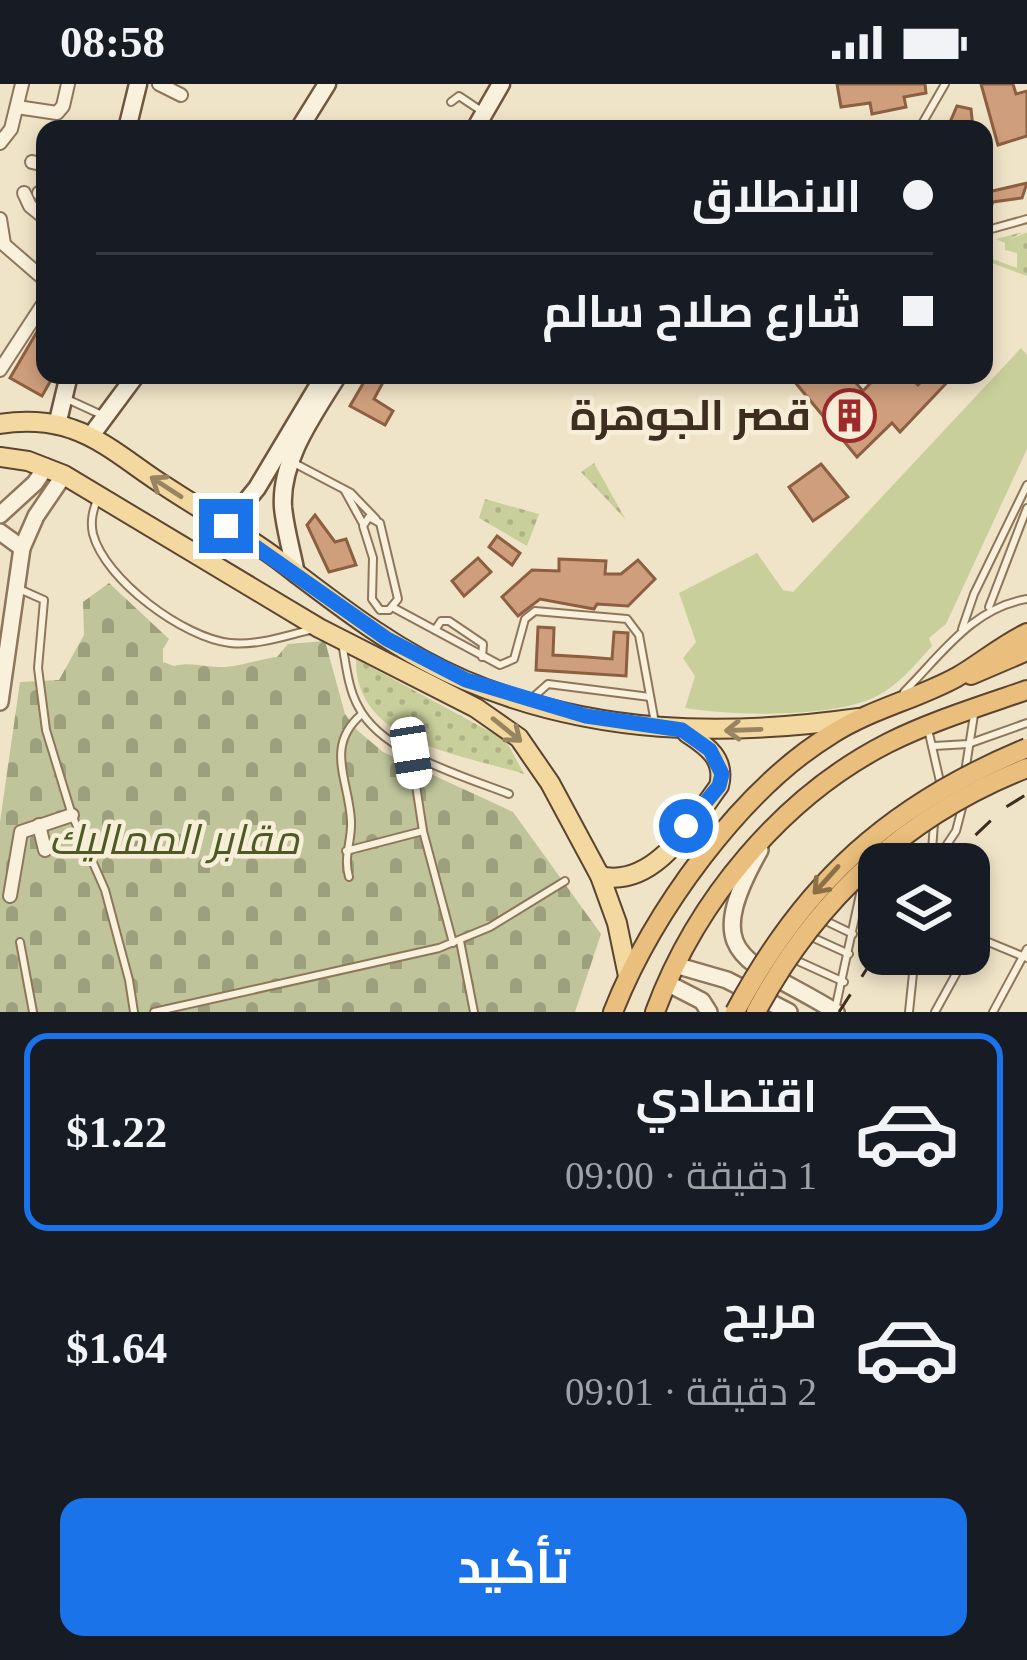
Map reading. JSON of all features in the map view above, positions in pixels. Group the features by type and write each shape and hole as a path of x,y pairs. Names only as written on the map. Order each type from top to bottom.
{"highway":[{"path":"956,678 1027,633"},
{"path":"613,1012 628,976 673,899 722,836 789,766 860,718 1027,651"},
{"path":"655,1012 711,904 769,834 829,779 891,742 1027,690"},
{"path":"735,1012 775,944 850,854 919,801 1027,748"},
{"path":"756,1012 792,950 865,867 929,816 1027,768"}],"main road":[{"path":"129,120 138,84"},
{"path":"305,120 327,84"},
{"path":"470,120 491,84"},
{"path":"480,120 501,84"},
{"path":"57,425 67,384"},
{"path":"90,437 130,384"},
{"path":"226,526 257,488 320,384"},
{"path":"296,574 283,506 291,461 333,384"},
{"path":"0,424 57,425 90,437 412,654 529,702 609,721 682,730 747,731 860,718"},
{"path":"0,457 55,471 99,494 319,628 476,708 519,738 550,783 600,876 617,923 628,976"},
{"path":"600,876 626,878 652,867 719,786 718,759 682,730"}],"street":[{"path":"0,143 22,84"},
{"path":"16,107 57,113 64,106 68,84"},
{"path":"159,84 181,95"},
{"path":"0,219 2,242 36,272"},
{"path":"0,370 36,316"},
{"path":"0,514 55,471"},
{"path":"0,703 22,548 55,471"},
{"path":"0,532 22,548"},
{"path":"10,896 20,834 72,815"},
{"path":"39,825 45,850"},
{"path":"769,834 736,900 730,936 748,959 836,1011"},
{"path":"0,850 16,851"},
{"path":"671,974 716,975 787,1011 798,989"},
{"path":"671,974 709,1012"}],"lane":[{"path":"924,120 945,84"},
{"path":"451,102 459,96 477,108"},
{"path":"993,228 1027,219"},
{"path":"64,398 106,417"},
{"path":"291,461 343,489 376,519 398,599 394,608"},
{"path":"961,632 1027,484"},
{"path":"343,489 363,526 373,559 373,604 380,610 394,608 500,665 510,663 516,655 525,619 535,611 623,618 638,629 656,727"},
{"path":"99,494 92,527 101,551 140,596 178,624 219,641 242,644 319,628"},
{"path":"988,611 1027,508"},
{"path":"363,526 369,518 376,519"},
{"path":"14,587 41,596 45,604 38,668 54,760 105,890 134,1012"},
{"path":"893,703 961,632 988,611 1027,599"},
{"path":"434,631 441,620 449,621 483,644 482,657"},
{"path":"341,639 362,714 411,753 509,794"},
{"path":"529,702 548,683 650,697"},
{"path":"946,843 959,823 976,708"},
{"path":"350,878 346,851 351,826 340,771 342,740 347,727 362,714"},
{"path":"934,746 968,744 1027,723"},
{"path":"927,726 941,785 934,843"},
{"path":"411,753 422,831 474,1012"},
{"path":"935,815 952,810 959,823"},
{"path":"346,851 422,831"},
{"path":"154,1012 457,942 507,918 565,881"},
{"path":"836,1011 858,907"},
{"path":"828,922 853,934"},
{"path":"816,939 849,954"},
{"path":"990,940 1026,954 993,1012"},
{"path":"20,942 33,1012"},
{"path":"800,962 844,982"},
{"path":"909,1012 913,975"},
{"path":"935,1012 955,975"}],"green space":[{"path":"1023,232 1009,240 1027,232 1027,276 993,263 993,259 1017,268 1017,253 1005,250 1005,243 996,239"},
{"path":"1021,348 1027,355 1027,449 946,624 929,638 932,646 913,668 875,697 834,709 754,714 685,708 695,676 683,658 696,642 679,593 757,553 783,590 793,592 987,384 993,384 993,378"},
{"path":"594,463 626,520 581,472"},
{"path":"485,499 539,514 527,546 479,518"},
{"name":"مقابر المماليك","path":"109,583 169,639 163,662 174,666 232,666 277,657 288,644 325,641 345,714 357,730 383,752 513,812 601,934 575,1012 0,1012 0,822 20,682 59,680 84,635 83,602"},
{"path":"356,659 500,737 524,774 443,751 392,727 373,710 360,687"}],"building":[{"path":"837,84 925,84 926,93 904,97 906,107 872,114 870,103 841,107"},
{"path":"981,84 1013,84 1016,94 1027,91 1027,136 998,145"},
{"path":"957,106 971,109 972,120 951,120"},
{"path":"1027,183 1022,198 993,202 993,191"},
{"path":"36,333 36,384 49,384 42,396 10,378"},
{"path":"363,384 382,384 374,399 393,411 385,425 350,406"},
{"path":"796,384 857,384 863,391 870,384 945,384 900,432 892,423 857,457"},
{"path":"821,464 848,497 813,521 789,487"},
{"path":"315,515 335,542 346,539 356,565 329,572 307,525"},
{"path":"497,536 520,553 512,565 489,547"},
{"path":"478,558 491,572 464,596 452,581"},
{"path":"559,559 606,561 605,574 621,574 638,560 655,579 628,606 597,604 594,609 540,599 518,616 502,597 532,570 559,571"},
{"path":"538,627 554,628 553,655 612,659 614,632 628,633 626,676 536,670"}],"railway":[{"path":"967,843 1027,794"},
{"path":"839,1012 863,975"}],"place":[{"name":"قصر الجوهرة","path":"850,416"}],"route":[{"path":"226,526 387,639 466,680 586,716 682,730 710,750 722,774 719,786 686,826"}]}
